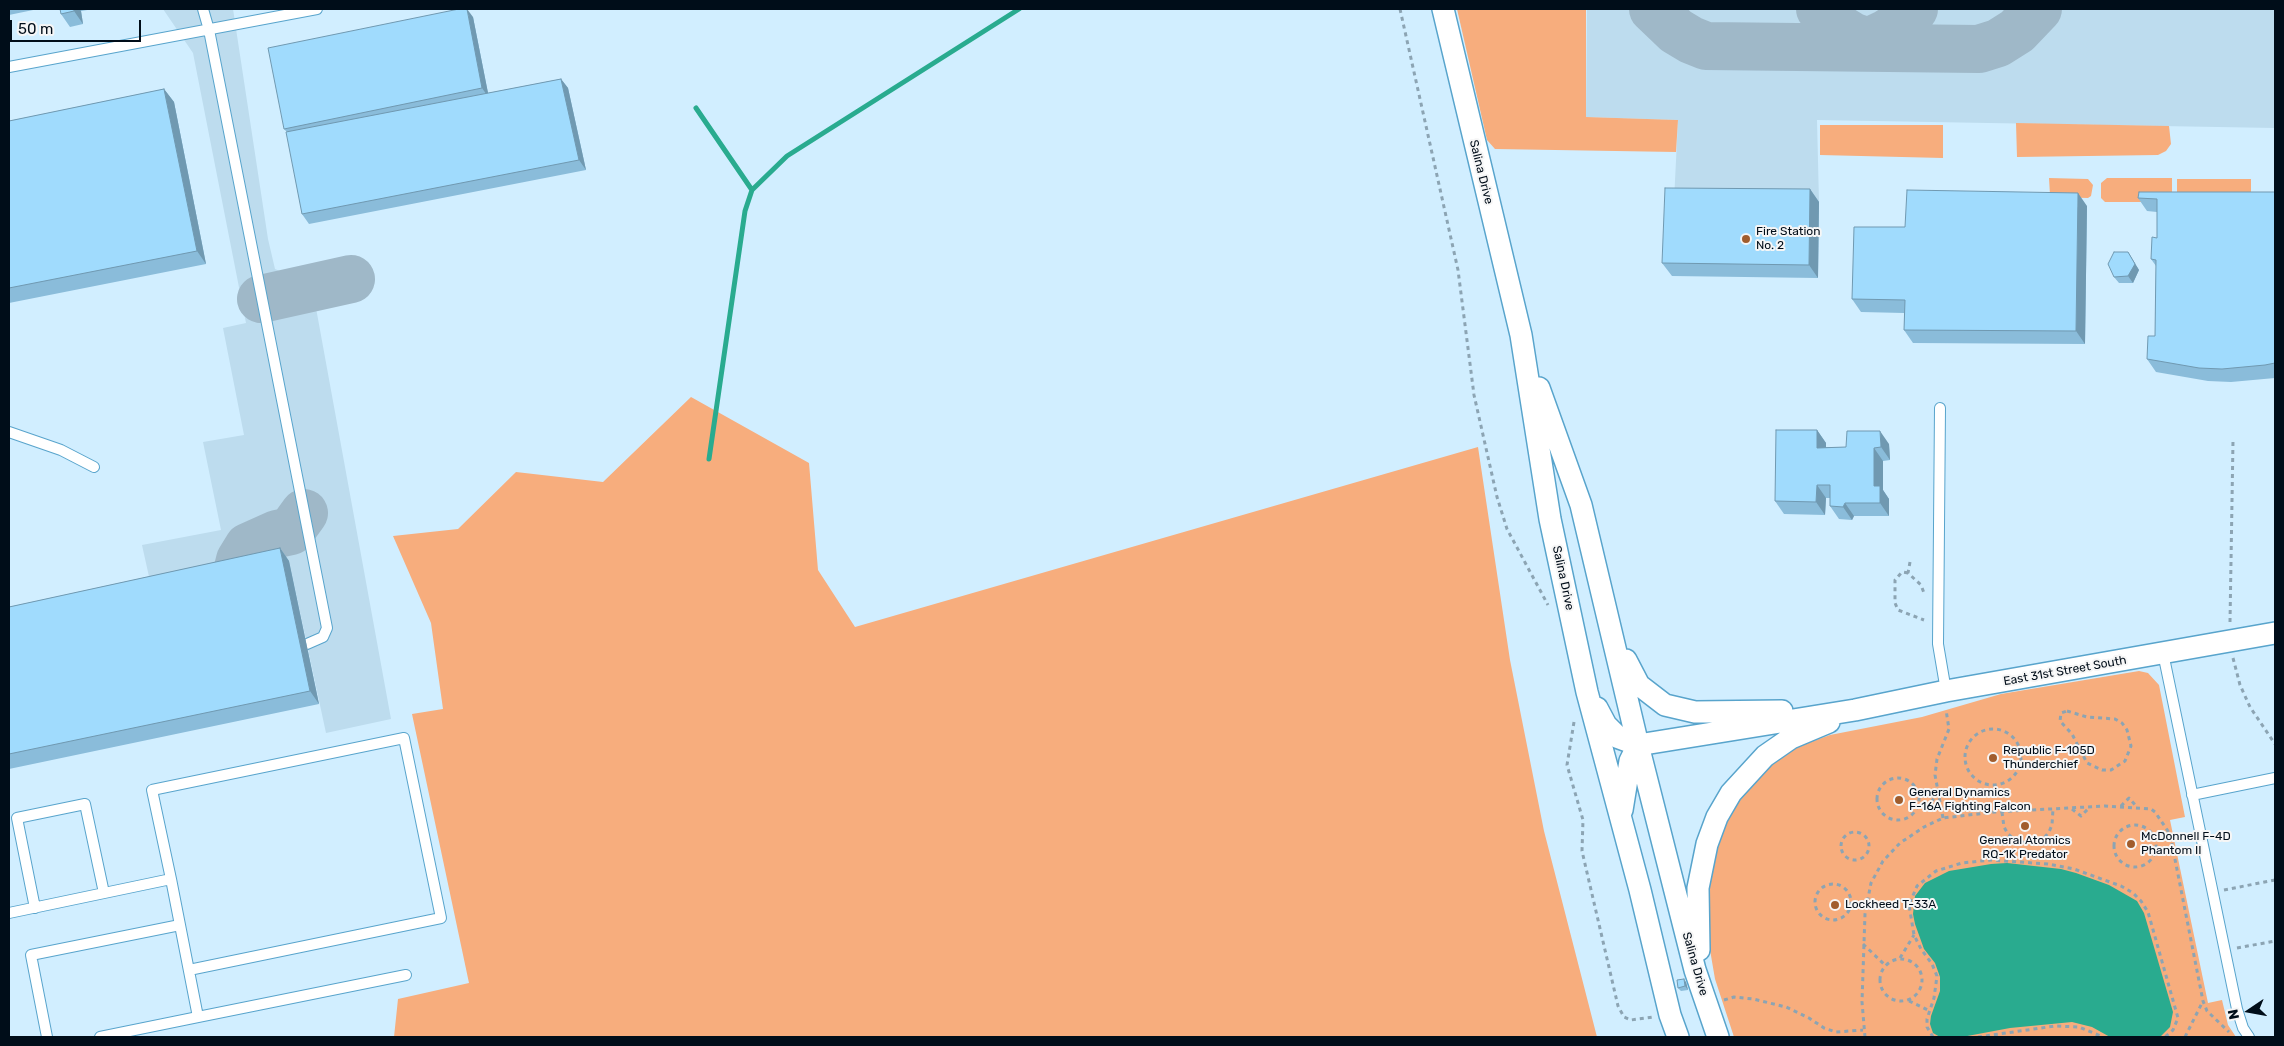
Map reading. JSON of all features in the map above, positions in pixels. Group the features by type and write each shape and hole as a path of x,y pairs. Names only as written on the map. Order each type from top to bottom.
{"street":[{"name":"Salina Drive","path":"1443,9 1521,336 1550,519 1588,692 1670,1015 1678,1037"},
{"name":"Salina Drive","path":"1521,336 1580,505 1695,970 1718,1037"},
{"name":"Salina Drive","path":"1609,624 1639,685 1665,705 1695,712 1855,710"},
{"name":"East 31st Street South","path":"1638,745 1855,710 2275,633"},
{"path":"1588,692 1606,725 1619,738 1638,745"},
{"name":"East 31st Street South","path":"1704,995 1698,939 1698,888 1707,844 1717,817 1731,793 1765,756 1791,738 1855,710"},
{"name":"Salina Drive","path":"1621,818 1630,761 1638,745"}],"lane":[{"path":"203,9 209,30 327,628 322,637 307,644"},
{"path":"9,67 317,9"},
{"path":"1940,408 1938,644 1946,692"},
{"path":"9,432 61,450 94,467"},
{"path":"2163,653 2237,1009 2243,1028 2249,1037"},
{"path":"189,970 441,918 404,738 152,790 198,1017"},
{"path":"2192,795 2275,778"},
{"path":"35,908 17,818 85,804 104,893"},
{"path":"9,913 171,878"},
{"path":"48,1037 31,955 180,925"},
{"path":"100,1037 406,975"}],"path":[{"path":"2233,441 2230,622 2234,666 2250,707 2275,744"},
{"path":"1908,573 1902,572 1895,580 1895,603 1898,610 1924,620"},
{"path":"2067,711 2087,717 2115,719 2127,730 2131,746 2129,754 2118,766 2102,770 2087,763 2072,734 2060,721 2059,716 2067,711"},
{"path":"1992,728 2011,734 2021,751 2018,769 2006,782 1998,785 1981,782 1973,777 1965,762 1965,752 1968,743 1974,735 1992,728"},
{"path":"1900,778 1906,780 1912,783 1919,794 1917,809 1906,819 1892,820 1880,811 1877,804 1878,791 1887,781 1900,778"},
{"path":"1938,792 1932,801 1941,808"},
{"path":"2121,806 2129,798 2138,808"},
{"path":"1865,1037 1862,1002 1865,914 1871,883 1883,861 1900,843 1924,827 1943,818 2002,812 2121,806 2151,809 2170,834 2203,1001 2207,1011 2229,1031 2232,1037"},
{"path":"2072,808 2081,816 2089,807"},
{"path":"2002,812 2004,827 2008,834 2014,840 2029,844 2044,838 2049,832 2052,825 2053,809"},
{"path":"2141,826 2148,830 2156,842 2154,855 2139,867 2126,866 2114,851 2117,836 2127,827 2141,826"},
{"path":"1849,833 1863,834 1868,842 1868,850 1859,859 1850,858 1842,849 1842,840 1849,833"},
{"path":"1933,1037 1927,1027 1937,976 1932,964 1914,935 1909,905 1912,894 1917,886 1936,871 1962,864 1991,860 2048,864 2074,869 2099,877 2133,893 2148,912 2178,1018 2173,1030 2165,1037"},
{"path":"2220,881 2222,891 2275,880"},
{"path":"1838,884 1848,892 1851,898 1850,909 1843,918 1827,920 1817,913 1815,908 1816,895 1825,886 1838,884"},
{"path":"1900,959 1914,935"},
{"path":"2234,949 2275,941"},
{"path":"1863,944 1885,965"},
{"path":"1908,1000 1920,991 1922,976 1916,964 1900,959 1885,965 1880,977 1882,991 1894,1000 1908,1000 1930,1012"},
{"path":"2185,1037 2203,1001"},
{"path":"1978,1037 2055,1026 2079,1027 2103,1037"}],"shaded area":[{"path":"163,9 233,9 268,239 275,269 287,274 336,261 348,261 355,263 360,270 363,281 360,289 353,296 316,308 391,719 326,733 289,561 152,590 142,545 221,530 203,442 244,435 223,328 246,323 193,53"},
{"path":"1457,9 1586,9 1586,117 1678,120 1676,152 1495,149 1487,140"},
{"path":"1587,9 2275,9 2275,128 1817,120 1819,202 1674,201 1678,120 1586,117"},
{"path":"2016,123 2169,126 2171,144 2166,151 2158,155 2017,157"},
{"path":"1820,125 1943,125 1943,158 1820,155"},
{"path":"2049,178 2088,179 2093,185 2091,196 2088,198 2053,197 2050,195"},
{"path":"2107,178 2172,178 2172,199 2169,202 2105,202 2101,198 2101,183"},
{"path":"2177,179 2251,179 2251,203 2177,198"},
{"path":"691,397 809,463 818,570 855,627 1478,447 1510,660 1544,831 1597,1037 394,1037 398,999 469,983 412,714 443,709 431,623 393,536 458,529 516,472 603,482"},
{"path":"2139,671 2148,673 2159,685 2185,817 2170,820 2208,1003 2222,1000 2228,1025 2236,1037 1734,1037 1715,979 1709,944 1710,880 1716,842 1730,810 1771,764 1791,749 1830,735 1922,717 2001,694"},
{"path":"2007,863 2061,869 2076,873 2109,885 2137,901 2144,913 2173,1012 2170,1027 2160,1037 2110,1037 2092,1027 2072,1022 2010,1028 1962,1037 1940,1037 1933,1033 1930,1024 1931,1016 1940,991 1940,977 1935,963 1924,949 1915,924 1913,914 1915,896 1925,883 1949,871"}],"building":[{"path":"60,9 74,9 74,11 61,14"},
{"path":"459,9 467,9 482,88 284,129 268,48"},
{"path":"561,79 579,160 302,214 286,132"},
{"path":"164,89 197,251 9,288 9,121"},
{"name":"Fire Station No. 2","path":"1665,188 1810,189 1809,265 1662,263"},
{"path":"1907,190 2078,193 2076,331 1904,330 1905,300 1852,299 1854,227 1905,227"},
{"path":"2139,192 2275,192 2275,363 2222,369 2199,368 2147,359 2148,336 2155,336 2156,260 2151,259 2152,237 2157,238 2157,199 2138,198"},
{"path":"2114,252 2128,252 2135,264 2128,276 2114,277 2108,264"},
{"path":"1776,430 1817,430 1817,448 1846,447 1847,431 1880,431 1881,447 1874,448 1874,486 1880,486 1880,503 1845,503 1843,507 1830,506 1830,485 1817,485 1816,502 1775,501"},
{"path":"280,548 310,691 9,754 9,607"},
{"path":"1684,979 1685,986 1678,988 1677,980"}],"waterway":[{"path":"709,459 745,211 752,190 787,156 1019,9"},
{"path":"696,108 752,190"}],"taxiway":[{"path":"1653,9 1676,31 1706,46 1979,49 1998,43 2017,31 2038,9"},
{"path":"1820,9 1834,25 1852,36 1880,46"},
{"path":"1852,46 1866,43 1885,34 1901,24 1914,9"},
{"path":"261,299 351,279"},
{"path":"237,572 240,560 248,547 277,534 291,531 304,513"}],"place":[{"name":"Fire Station No. 2","path":"1746,239"},
{"name":"Republic F-105D Thunderchief","path":"1993,758"},
{"name":"General Dynamics F-16A Fighting Falcon","path":"1899,800"},
{"name":"General Atomics RQ-1K Predator","path":"2025,826"},
{"name":"McDonnell F-4D Phantom II","path":"2131,844"},
{"name":"Lockheed T-33A","path":"1835,905"}]}
